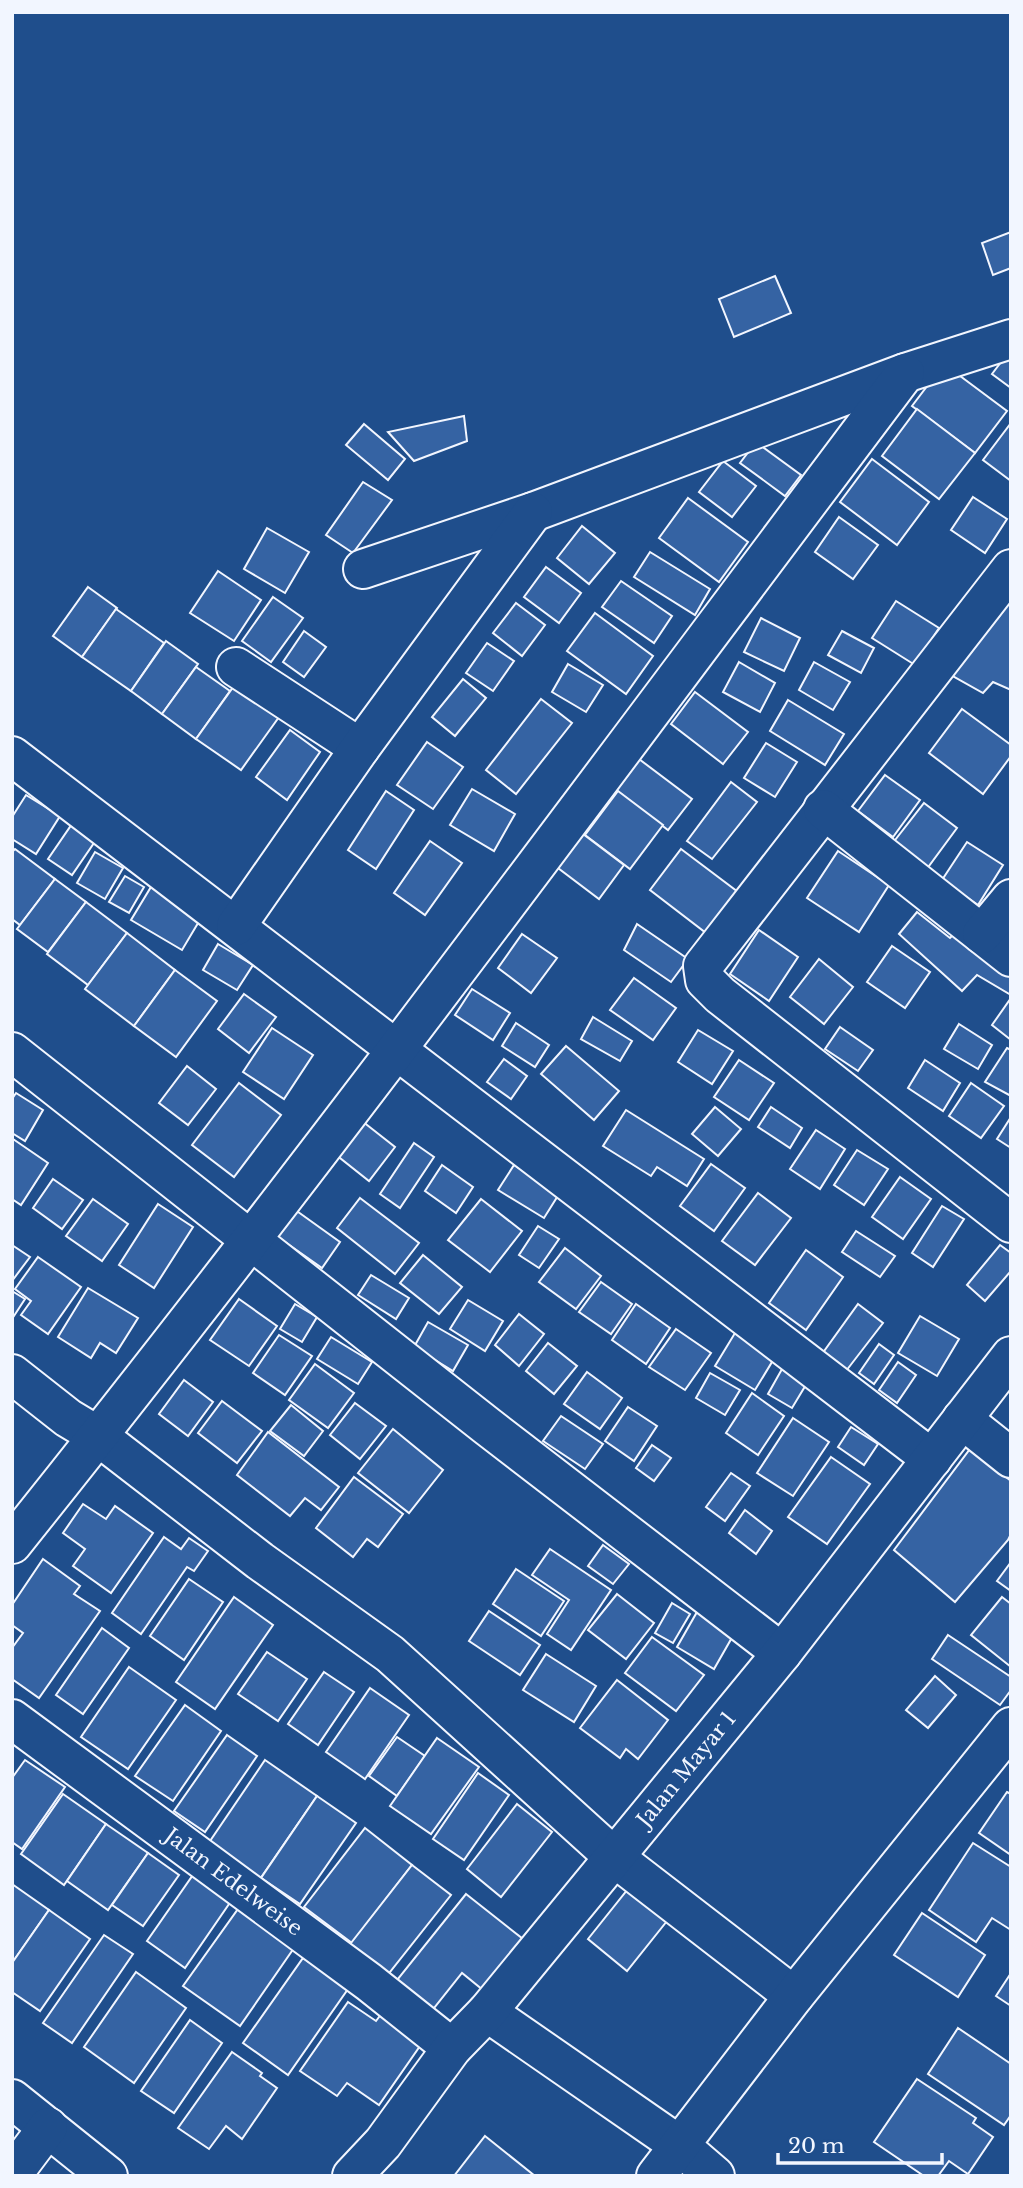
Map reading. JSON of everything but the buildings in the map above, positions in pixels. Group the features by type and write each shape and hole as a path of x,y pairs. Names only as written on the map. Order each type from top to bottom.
{"street":[{"path":"363,569 533,512 905,373 1011,339"},
{"path":"12,1544 396,1049 905,373"},
{"path":"236,926 360,748 533,512"},
{"path":"1011,569 703,966 705,980 720,995 1011,1223"},
{"path":"236,667 360,748"},
{"path":"12,756 932,1459"},
{"path":"823,809 997,945 1011,899"},
{"path":"12,1052 249,1240 782,1653"},
{"name":"Jalan Mayar 1","path":"352,2176 383,2143 452,2048 487,2012 782,1653 1011,1356"},
{"path":"12,1374 68,1418 98,1436 260,1561 390,1654 614,1857 794,1996"},
{"path":"962,1419 1011,1458"},
{"name":"Jalan Edelweise","path":"12,1719 369,1982 452,2048"},
{"path":"656,2176 794,1996 1011,1727"},
{"path":"487,2012 680,2145 715,2176"},
{"path":"12,2099 108,2176"},
{"path":"12,2175 48,2127"}]}
